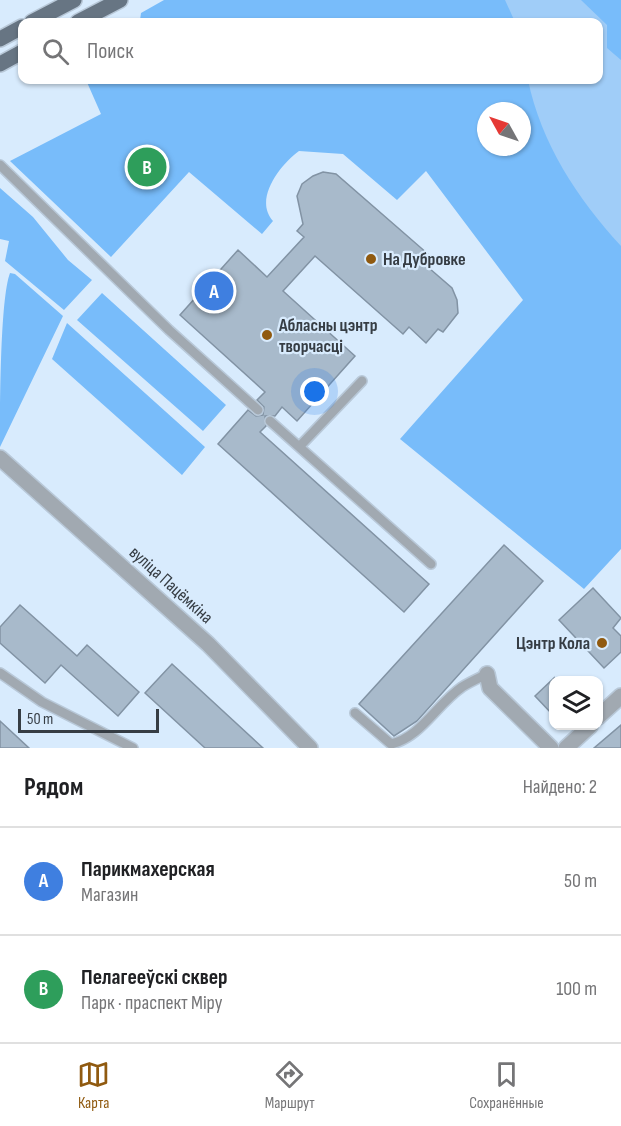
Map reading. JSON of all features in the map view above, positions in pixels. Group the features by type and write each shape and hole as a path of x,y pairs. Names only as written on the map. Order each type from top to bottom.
{"main road":[{"path":"40,18 74,0"},
{"path":"86,18 120,0"},
{"path":"0,39 18,29"},
{"path":"0,64 18,54"}],"street":[{"name":"вуліца Пацёмкіна","path":"0,458 208,644 310,748"},
{"path":"487,674 490,688 551,748"},
{"path":"603,712 621,696"},
{"path":"566,748 586,730"}],"lane":[{"path":"0,165 169,330 258,410"},
{"path":"300,447 362,381"},
{"path":"270,421 431,564"},
{"path":"0,673 42,702 133,748"},
{"path":"355,713 391,744 406,741 432,713 462,687 487,674"}],"shaded area":[{"path":"164,0 621,0 621,549 584,589 400,439 523,300 426,171 397,200 343,154 299,151 285,164 272,183 266,203 273,221 262,234 189,172 111,257 10,161 101,114 88,84 603,84 603,18 140,18 141,13"},
{"path":"505,0 581,0 600,18 513,18"},
{"path":"603,21 607,25 607,48 621,60 621,246 590,209 563,169 542,126 529,84 603,84"},
{"path":"0,188 33,217 68,260 92,280 64,310 5,261 9,241 0,239"},
{"path":"10,273 15,274 63,316 0,447 2,330"},
{"path":"102,293 226,405 203,431 77,320"},
{"path":"67,323 205,447 182,475 52,359"}],"building":[{"path":"323,172 336,174 428,254 422,262 452,288 457,300 458,313 443,332 438,329 426,343 409,327 403,334 315,256 283,291 355,356 297,421 282,407 275,416 265,416 266,426 260,432 429,584 404,612 218,444 248,410 256,416 263,415 264,407 257,400 265,392 180,315 238,250 267,277 304,237 297,231 303,224 297,196 302,184"},
{"path":"504,545 543,581 417,721 394,736 359,704"},
{"path":"593,588 621,618 613,628 621,636 621,652 604,668 559,620"},
{"path":"20,605 77,656 87,645 139,692 118,716 61,665 45,683 0,643 0,627"},
{"path":"172,664 263,748 205,748 145,693"},
{"path":"549,683 549,711 535,696"},
{"path":"0,721 29,748 0,748"},
{"path":"621,725 621,748 594,748"}],"place":[{"name":"Пелагееўскі сквер","path":"147,167"},
{"name":"На Дубровке","path":"371,259"},
{"name":"Парикмахерская","path":"214,291"},
{"name":"Абласны цэнтр творчасці","path":"267,335"},
{"name":"Цэнтр Кола","path":"602,643"}]}
